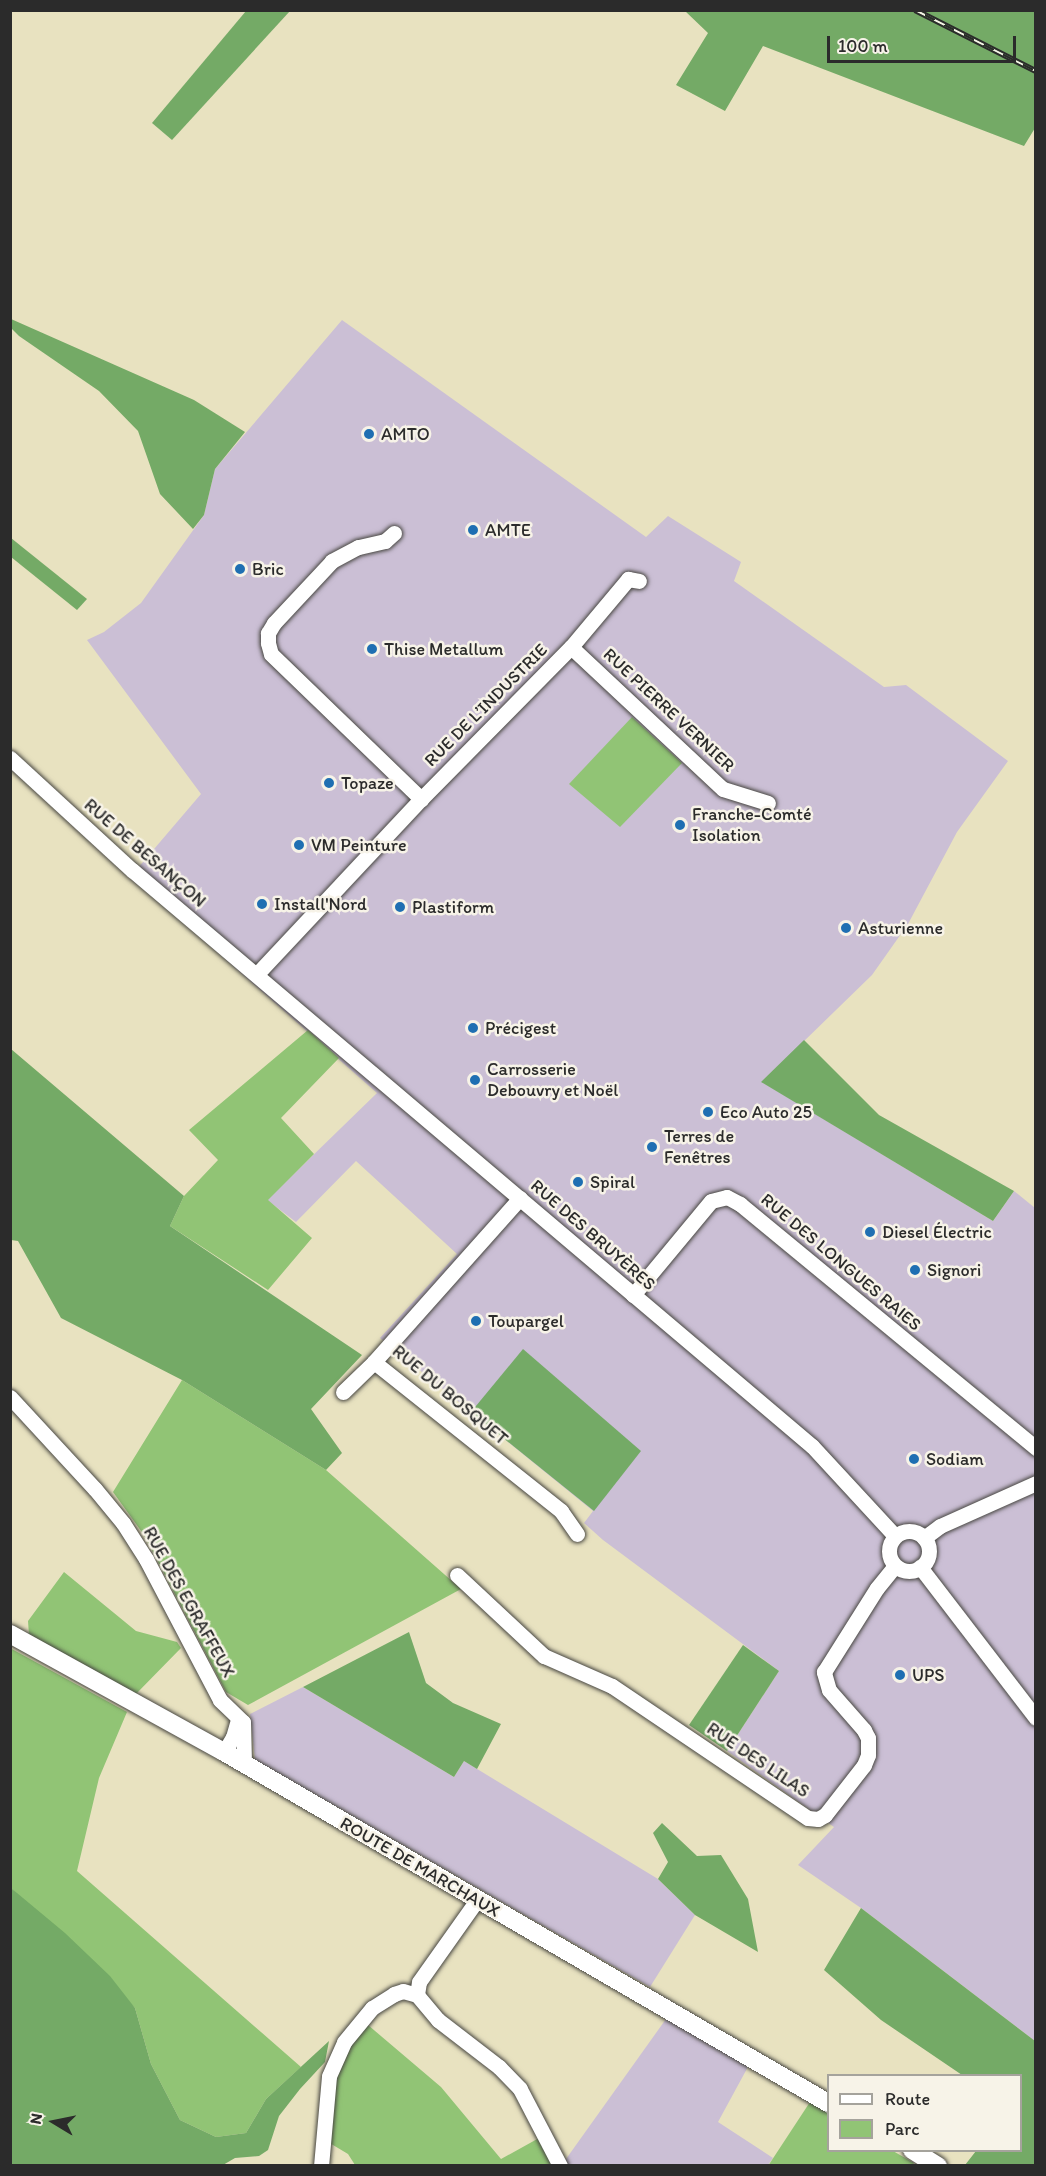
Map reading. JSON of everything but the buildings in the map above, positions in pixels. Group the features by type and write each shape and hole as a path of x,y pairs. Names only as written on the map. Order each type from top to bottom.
{"main road":[{"name":"ROUTE DE MARCHAUX","path":"10,1634 224,1752 827,2102"},
{"path":"914,2152 938,2166"}],"street":[{"path":"394,532 384,541 358,547 332,561 274,623 268,633 268,644 271,654 421,799"},
{"name":"RUE DE L’INDUSTRIE","path":"257,974 421,799 576,650 628,579 639,581"},
{"name":"RUE PIERRE VERNIER","path":"576,650 723,789 768,803"},
{"name":"RUE DE BESANÇON","path":"10,758 132,870 257,974"},
{"name":"RUE DES BRUYÈRES","path":"257,974 812,1446 895,1536"},
{"name":"RUE DES LONGUES RAIES","path":"633,1295 711,1201 727,1197 740,1203 1035,1448"},
{"name":"RUE DU BOSQUET","path":"520,1198 374,1362 561,1511 577,1534"},
{"path":"343,1392 374,1362"},
{"name":"RUE DES EGRAFFEUX","path":"10,1397 123,1523 146,1559 220,1700 238,1719"},
{"path":"924,1538 940,1526 1035,1483"},
{"path":"908,1530 917,1532 924,1538 928,1544 928,1557 920,1567 905,1570 895,1566 889,1554 891,1541 895,1536 908,1530"},
{"name":"RUE DES LILAS","path":"457,1575 544,1656 612,1686 808,1818 818,1819 825,1815 864,1765 868,1755 868,1738 864,1730 829,1690 824,1672 877,1588 895,1566"},
{"path":"920,1567 1035,1718"},
{"path":"224,1752 233,1737 238,1719 243,1722 246,1731 244,1764"},
{"path":"417,1995 419,1982 477,1900"},
{"path":"321,2166 329,2076 344,2042 360,2021 399,1991 417,1995 438,2020 499,2067 520,2089 560,2166"}],"shaded area":[{"path":"342,320 646,537 668,516 741,562 734,581 884,687 906,685 1008,761 957,832 908,924 872,975 762,1082 993,1221 1014,1191 1035,1208 1035,2041 861,1908 798,1865 834,1827 727,1751 779,1671 603,1540 584,1523 593,1511 380,1338 457,1254 356,1161 296,1222 267,1200 377,1093 131,876 201,794 87,640 104,632 141,603 204,515 215,469"},
{"path":"303,1687 454,1777 464,1761 658,1879 695,1915 650,1987 255,1760 250,1714"},
{"path":"666,2019 749,2065 718,2122 773,2158 768,2165 561,2166"}],"green space":[{"path":"246,11 290,11 172,140 152,123"},
{"path":"685,11 1035,11 1035,128 1024,146 763,46 725,111 676,85 708,33"},
{"path":"11,319 194,400 245,432 215,469 204,515 193,529 160,494 138,431 99,391 19,336 11,328"},
{"path":"11,538 87,599 77,610 11,557"},
{"path":"632,717 682,763 620,827 569,784"},
{"path":"308,1030 339,1058 281,1118 314,1154 268,1200 312,1238 268,1290 170,1226 184,1196 218,1160 189,1130"},
{"path":"804,1040 879,1115 1014,1191 993,1221 761,1082"},
{"path":"11,1049 184,1196 170,1226 362,1355 311,1409 342,1453 326,1470 182,1380 61,1318 18,1241 11,1240"},
{"path":"523,1349 641,1451 594,1511 471,1412"},
{"path":"182,1380 326,1470 461,1589 248,1705 226,1692 144,1535 113,1492"},
{"path":"64,1572 136,1631 177,1642 181,1648 135,1695 29,1635 28,1621"},
{"path":"409,1632 426,1683 453,1703 501,1724 477,1769 464,1761 454,1777 303,1687"},
{"path":"743,1645 779,1671 727,1751 689,1725"},
{"path":"10,1648 127,1712 99,1778 77,1871 301,2067 266,2099 246,2133 216,2137 180,2120 151,2064 135,2008 11,1888"},
{"path":"662,1823 697,1856 721,1855 748,1899 758,1952 695,1915 658,1879 668,1862 653,1833"},
{"path":"11,1888 65,1933 110,1976 135,2008 151,2064 180,2120 216,2137 246,2133 266,2099 329,2041 325,2062 279,2116 268,2150 259,2156 235,2158 223,2165 11,2165"},
{"path":"861,1908 1035,2041 1035,2165 965,2165 975,2152 1022,2152 1022,2074 961,2074 881,2020 824,1970"},
{"path":"368,2025 441,2087 501,2159 539,2138 553,2165 355,2165 348,2154 328,2142 336,2079 352,2041"},
{"path":"810,2102 827,2112 827,2152 895,2152 914,2163 912,2166 768,2166"}],"railway":[{"path":"915,10 1036,71"}],"place":[{"name":"AMTO","path":"369,434"},
{"name":"AMTE","path":"473,530"},
{"name":"Bric","path":"240,569"},
{"name":"Thise Metallum","path":"372,649"},
{"name":"Topaze","path":"329,783"},
{"name":"Franche-Comté Isolation","path":"680,825"},
{"name":"VM Peinture","path":"299,845"},
{"name":"Install'Nord","path":"262,904"},
{"name":"Plastiform","path":"400,907"},
{"name":"Asturienne","path":"846,928"},
{"name":"Précigest","path":"473,1028"},
{"name":"Carrosserie Debouvry et Noël","path":"475,1080"},
{"name":"Eco Auto 25","path":"708,1112"},
{"name":"Terres de Fenêtres","path":"652,1147"},
{"name":"Spiral","path":"578,1182"},
{"name":"Diesel Électric","path":"870,1232"},
{"name":"Signori","path":"915,1270"},
{"name":"Toupargel","path":"476,1321"},
{"name":"Sodiam","path":"914,1459"},
{"name":"UPS","path":"900,1675"}]}
